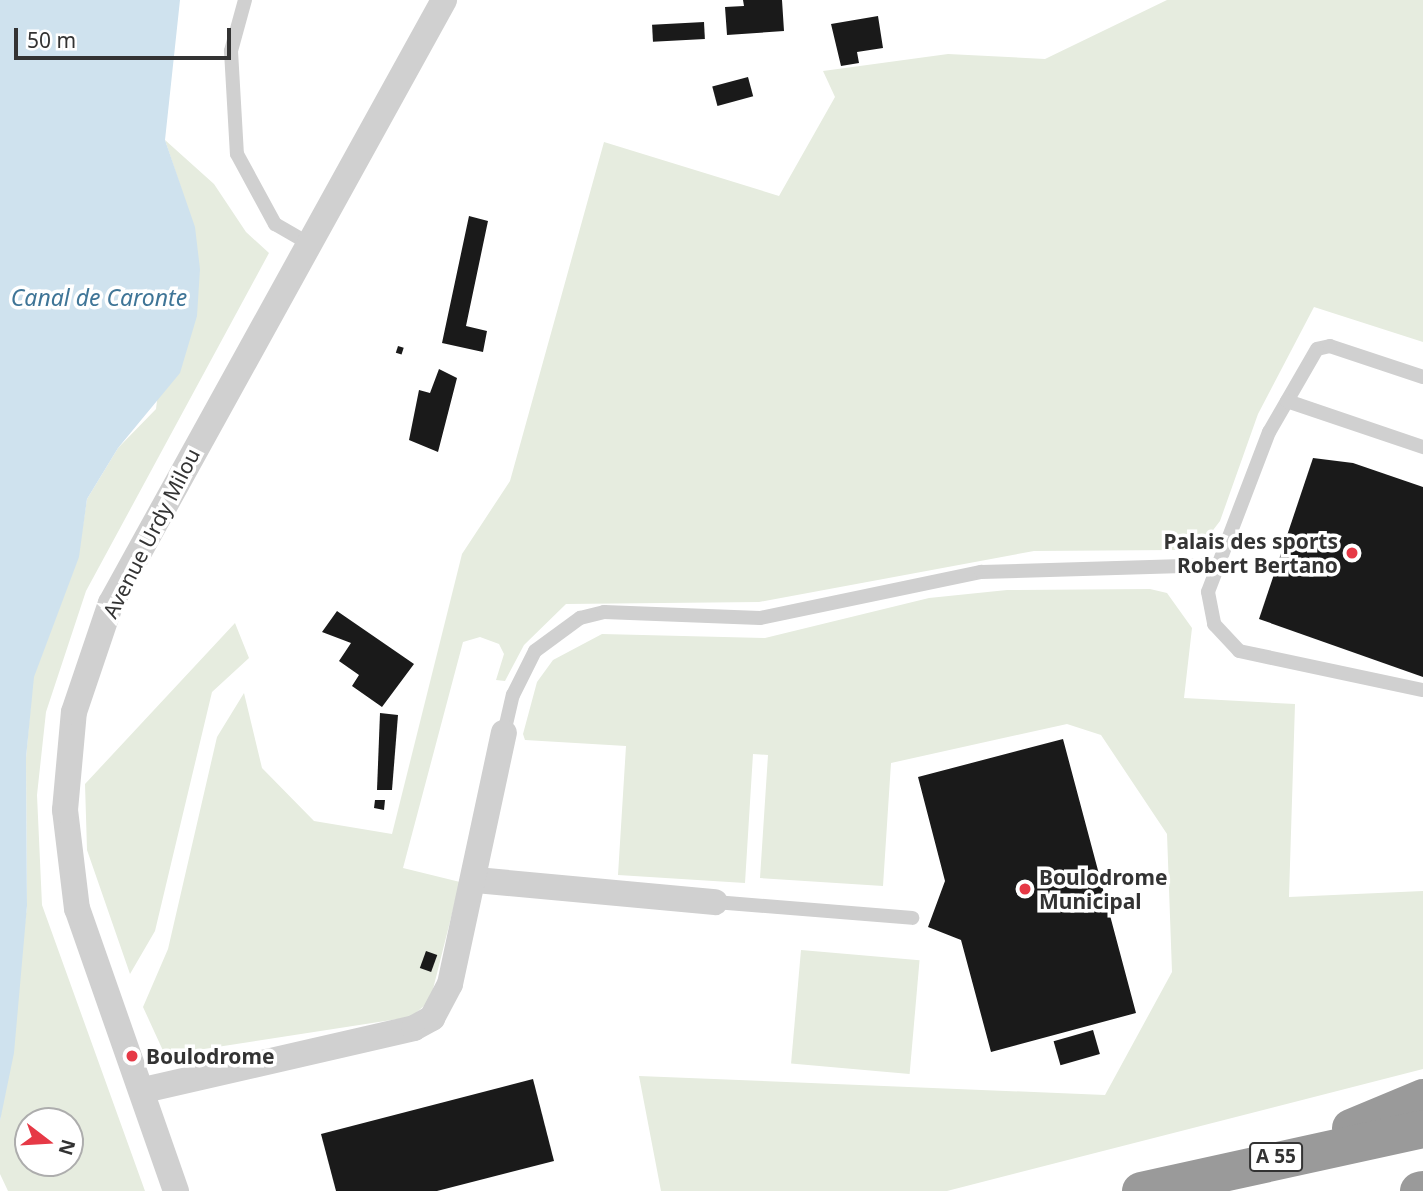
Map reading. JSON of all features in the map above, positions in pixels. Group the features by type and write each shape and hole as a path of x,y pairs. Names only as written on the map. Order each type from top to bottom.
{"highway":[{"name":"A 55","path":"1141,1191 1301,1151 1415,1116"}],"street":[{"name":"Avenue Urdy Milou","path":"176,1191 144,1090 77,909 65,810 74,712 111,603 306,242 444,0"},
{"path":"144,1090 414,1028 432,1018 450,984 476,880 504,733"},
{"path":"476,880 715,902"}],"lane":[{"path":"245,0 231,51 235,146 275,224 306,242"},
{"path":"1423,377 1323,346 1287,401 1217,565 1210,611 1223,639 1239,651 1423,690"},
{"path":"1287,401 1423,447"},
{"path":"504,733 513,695 535,651 580,618 604,612 760,618 981,572 1217,565"},
{"path":"715,902 912,918"}],"shaded area":[{"path":"1167,0 1423,0 1423,342 1314,307 1258,414 1220,521 1207,538 1177,550 1034,551 759,602 566,604 524,645 505,681 496,680 504,654 499,644 480,637 463,642 403,868 460,882 430,1001 411,1017 165,1055 143,1007 168,949 217,737 244,693 262,768 314,821 392,834 462,554 510,481 604,142 779,196 835,97 823,71 948,54 1045,59"},
{"path":"165,140 214,184 246,232 269,253 86,591 46,712 37,795 42,905 145,1191 8,1191 0,1174 0,1121 27,906 26,758 33,677 81,537 87,499 118,448 156,409 182,191"},
{"path":"1150,589 1167,593 1192,628 1184,698 1295,704 1289,897 1423,891 1423,1069 947,1191 661,1191 639,1076 1105,1095 1172,972 1167,834 1101,735 1067,724 891,763 883,886 760,878 768,755 753,754 745,883 618,875 626,746 525,740 523,734 537,682 553,660 602,634 765,638 929,598 1007,590"},
{"path":"235,623 249,658 212,692 155,931 130,974 87,850 85,784"},
{"path":"801,950 920,960 910,1074 791,1064"}],"water":[{"name":"Canal de Caronte","path":"0,0 180,0 165,140 195,227 200,269 197,316 180,373 118,448 87,499 79,557 34,677 26,758 27,906 14,1053 0,1121"}],"building":[{"path":"743,0 782,0 784,31 727,35 725,7 744,6"},
{"path":"878,16 883,48 857,52 859,63 841,66 831,24"},
{"path":"704,22 705,39 653,42 652,25"},
{"path":"748,77 753,96 717,106 712,87"},
{"path":"469,216 488,221 466,326 487,331 483,352 442,343"},
{"path":"398,346 404,348 402,355 396,353"},
{"path":"439,369 457,378 438,452 409,440 419,390 430,393"},
{"name":"Palais des sports Robert Bertano","path":"1313,458 1353,463 1423,487 1423,677 1259,619"},
{"path":"337,611 414,664 382,707 352,686 359,675 339,661 351,643 322,632"},
{"path":"380,713 398,715 392,790 377,790"},
{"name":"Boulodrome Municipal","path":"1063,739 1136,1013 991,1052 961,940 928,927 945,881 918,777"},
{"path":"375,800 385,800 384,810 374,808"},
{"path":"426,951 437,955 431,972 420,968"},
{"path":"1093,1030 1100,1054 1060,1065 1054,1041"},
{"path":"533,1079 554,1161 437,1191 336,1191 321,1134"}],"place":[{"name":"Palais des sports Robert Bertano","path":"1352,553"},
{"name":"Boulodrome Municipal","path":"1025,889"},
{"name":"Boulodrome","path":"132,1056"}]}
